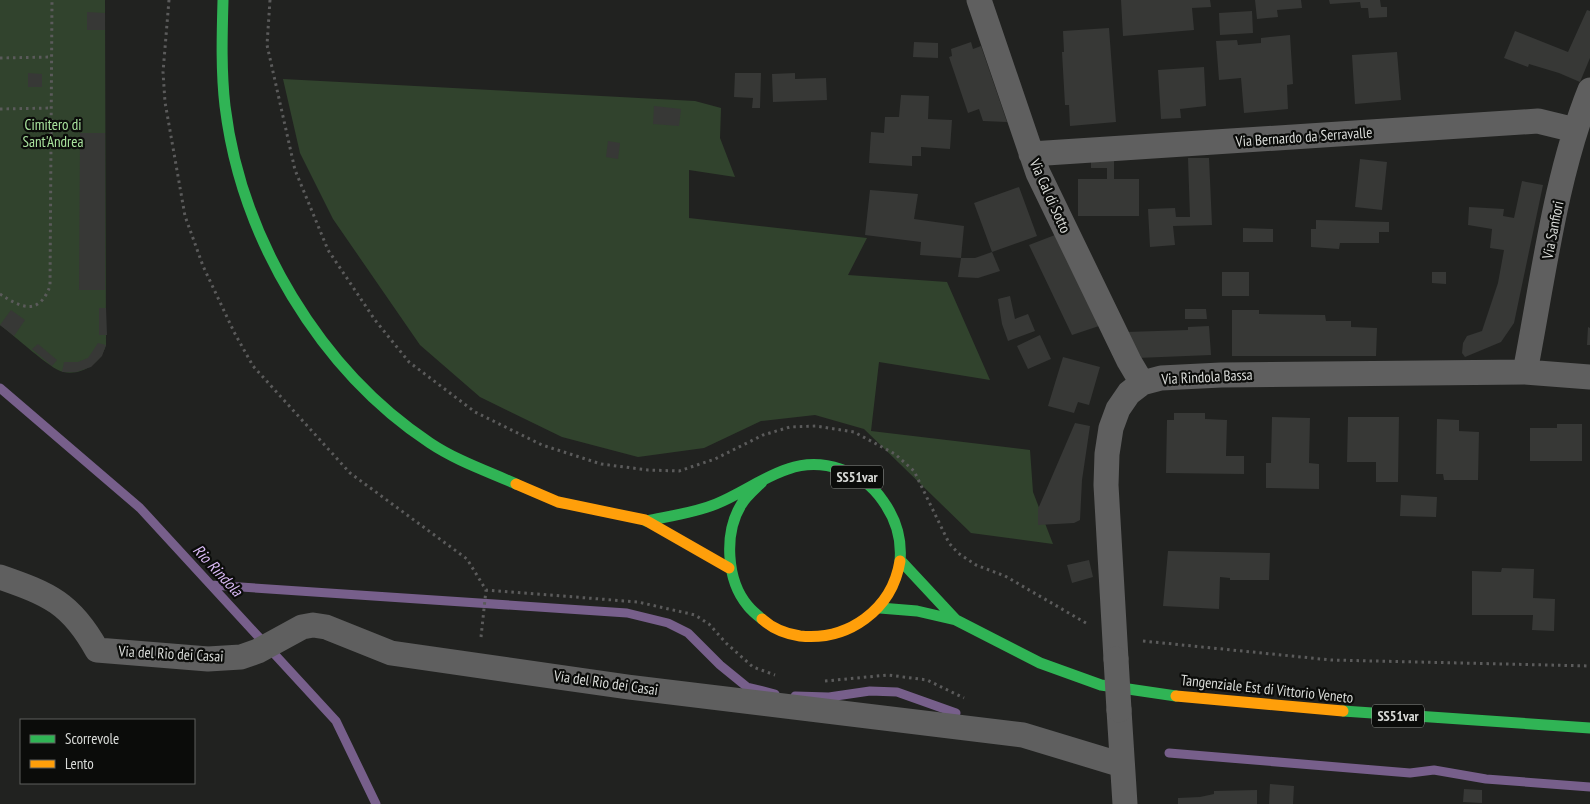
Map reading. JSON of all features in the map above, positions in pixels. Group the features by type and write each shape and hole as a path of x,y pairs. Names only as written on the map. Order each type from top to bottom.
{"main road":[{"path":"223,0 221,51 226,106 238,171 253,216 271,260 302,310 340,363 368,393 449,454 547,498 646,521 705,551 729,568"},
{"name":"SS51var","path":"816,464 844,470 869,484 888,505 899,532 901,561 894,586 880,608 858,627 830,636 802,638 774,628 751,611 735,587 729,568 730,530 742,504 762,482 787,469 816,464"},
{"path":"646,521 702,509 762,482"},
{"name":"Tangenziale Est di Vittorio Veneto","path":"901,561 956,620"},
{"name":"Tangenziale Est di Vittorio Veneto","path":"880,608 917,611 956,620 1040,663 1101,685 1206,700 1386,715 1590,728"}],"street":[{"name":"Via Cal di Sotto","path":"979,0 1031,154 1066,233 1129,361 1142,383"},
{"name":"Via Sanfiori","path":"1525,372 1562,182 1576,130 1590,90"},
{"name":"Via Bernardo da Serravalle","path":"1031,154 1538,121 1576,130"},
{"name":"Via Rindola Bassa","path":"1125,804 1106,485 1107,454 1111,428 1118,409 1129,393 1142,383 1160,378 1221,375 1525,372 1590,377"},
{"name":"Via del Rio dei Casai","path":"0,577 42,591 57,601 86,630 97,650 208,659 241,657 258,651 302,627 313,625 326,628 391,653 638,688 1022,735 1122,765"}],"path":[{"path":"0,294 19,306 35,306 46,297 50,286 52,0"},
{"path":"0,58 52,57"},
{"path":"0,109 52,108"},
{"path":"483,611 486,592"}],"green space":[{"name":"Cimitero di Sant'Andrea","path":"0,0 105,0 106,345 95,363 77,372 70,373 57,370 0,325"},
{"path":"283,79 695,101 721,108 720,138 735,177 689,170 689,218 867,238 848,275 947,282 990,380 879,362 871,431 1030,450 1033,492 1053,544 971,533 864,429 815,415 761,421 704,448 638,457 562,437 480,397 420,345 333,219 300,153"}],"building":[{"path":"1121,0 1210,0 1211,7 1192,8 1194,30 1123,36"},
{"path":"1255,0 1301,0 1302,8 1277,10 1278,17 1257,19"},
{"path":"1329,0 1380,0 1381,7 1387,7 1387,17 1369,18 1368,8 1361,8 1360,2 1330,4"},
{"path":"1587,10 1590,11 1590,58 1580,82 1559,73 1529,64 1528,67 1504,58 1515,31 1568,52"},
{"path":"1252,11 1253,33 1220,35 1219,13"},
{"path":"87,12 105,13 105,30 87,30"},
{"path":"1109,28 1116,122 1070,126 1069,105 1065,105 1062,52 1064,52 1063,31"},
{"path":"1290,35 1293,84 1287,85 1288,109 1244,113 1241,78 1219,80 1216,41 1237,40 1238,45 1261,43 1261,38"},
{"path":"914,42 938,43 938,58 913,57"},
{"path":"971,42 973,49 981,46 1007,122 983,121 979,109 968,113 949,57 952,56 951,49"},
{"path":"1397,52 1401,100 1355,104 1352,55"},
{"path":"1204,67 1206,106 1180,109 1181,118 1161,119 1158,70"},
{"path":"28,73 42,74 42,87 28,87"},
{"path":"735,73 761,73 760,108 752,108 753,98 734,97"},
{"path":"795,73 795,79 826,78 827,100 773,102 772,74"},
{"path":"901,95 929,96 928,119 952,120 950,149 921,147 921,156 912,156 912,166 869,163 871,132 884,133 885,117 899,117"},
{"path":"654,106 681,109 679,126 653,124"},
{"path":"80,133 105,133 105,290 79,290"},
{"path":"608,141 620,143 618,159 606,157"},
{"path":"1114,158 1114,179 1139,179 1139,216 1078,216 1078,179 1107,179 1107,168 1091,168 1091,159"},
{"path":"1188,158 1209,158 1212,225 1173,226 1175,245 1150,247 1148,209 1175,208 1176,217 1190,217"},
{"path":"1360,159 1387,162 1382,210 1355,207"},
{"path":"1522,181 1543,185 1514,323 1501,342 1465,357 1462,353 1463,343 1467,336 1482,331 1498,283 1504,250 1490,248 1492,229 1468,225 1469,207 1504,209 1503,216 1514,218"},
{"path":"1019,187 1037,236 992,252 974,203"},
{"path":"870,190 918,194 914,219 964,226 961,258 920,255 921,242 865,235"},
{"path":"1316,220 1389,222 1389,232 1379,232 1379,243 1340,243 1339,249 1311,247 1311,229 1316,229"},
{"path":"1243,228 1273,229 1273,242 1243,242"},
{"path":"1055,235 1099,326 1072,335 1029,245"},
{"path":"992,252 1000,271 978,278 958,277 961,258 975,258"},
{"path":"1222,272 1249,272 1249,296 1222,296"},
{"path":"1432,272 1446,272 1446,284 1432,283"},
{"path":"1010,296 1015,319 1028,314 1035,331 1008,341 1002,324 998,299"},
{"path":"99,308 106,308 107,335 99,335"},
{"path":"1185,309 1206,309 1207,319 1185,319"},
{"path":"11,310 25,320 14,336 0,325"},
{"path":"1232,310 1259,310 1259,314 1325,315 1326,321 1351,321 1351,327 1377,328 1376,356 1232,356"},
{"path":"1209,326 1211,355 1137,358 1126,332 1188,330 1188,327"},
{"path":"1588,327 1590,328 1590,345 1587,345"},
{"path":"1040,335 1051,359 1028,369 1017,346"},
{"path":"98,343 106,345 102,356 91,367 76,372 62,372 64,362 78,362 88,358"},
{"path":"38,344 57,360 52,366 32,349"},
{"path":"1063,357 1100,367 1089,405 1078,402 1074,413 1048,406"},
{"path":"1174,413 1205,413 1205,419 1227,420 1226,456 1244,456 1244,474 1166,473 1167,420 1174,420"},
{"path":"1272,417 1310,418 1309,463 1319,464 1319,489 1266,488 1266,463 1271,463"},
{"path":"1348,417 1399,417 1398,482 1376,482 1376,462 1347,462"},
{"path":"1437,419 1459,420 1459,431 1479,432 1478,480 1444,480 1443,474 1436,474"},
{"path":"1075,423 1090,426 1082,480 1080,520 1074,523 1038,525 1038,509"},
{"path":"1557,424 1582,424 1582,461 1530,461 1530,428 1557,428"},
{"path":"1401,495 1437,497 1436,517 1400,516"},
{"path":"1168,551 1270,553 1269,580 1230,580 1230,578 1220,577 1219,609 1163,606"},
{"path":"1089,560 1093,577 1072,583 1067,565"},
{"path":"1502,568 1534,569 1533,598 1555,599 1554,631 1532,630 1533,615 1472,615 1472,571 1501,572"},
{"path":"1270,784 1294,786 1293,804 1269,804"},
{"path":"1464,789 1482,790 1482,803 1463,802"},
{"path":"1257,790 1257,804 1178,804 1178,798 1200,797 1214,794 1214,791"}],"waterway":[{"name":"Rio Rindola","path":"0,388 140,508 336,721 376,804"},
{"path":"211,585 627,613 668,623 688,633 720,665 747,687 775,694"},
{"path":"795,696 829,697 870,691 897,692 956,713"},
{"path":"1169,753 1410,773 1434,770 1486,779 1590,787"}],"traffic: fast":[{"path":"223,0 222,53 224,93 234,155 248,204 268,251 292,297 321,339 354,378 390,413 440,449 516,484"},
{"path":"646,521 708,507 788,469 814,465 828,466 841,469 853,475 875,491 883,501 897,530 900,545 900,561"},
{"path":"762,482 741,505 732,529 730,542 730,556 735,583 750,608 762,619"},
{"path":"901,561 956,620"},
{"path":"880,608 917,611 956,620 1040,663 1101,685 1176,696"},
{"path":"1343,711 1590,728"}],"traffic: slow":[{"path":"516,484 558,502 645,520 729,568"},
{"path":"762,619 780,630 800,636 818,636 835,633 851,627 865,619 878,608 888,594 900,561"},
{"path":"1176,696 1343,711"}]}
